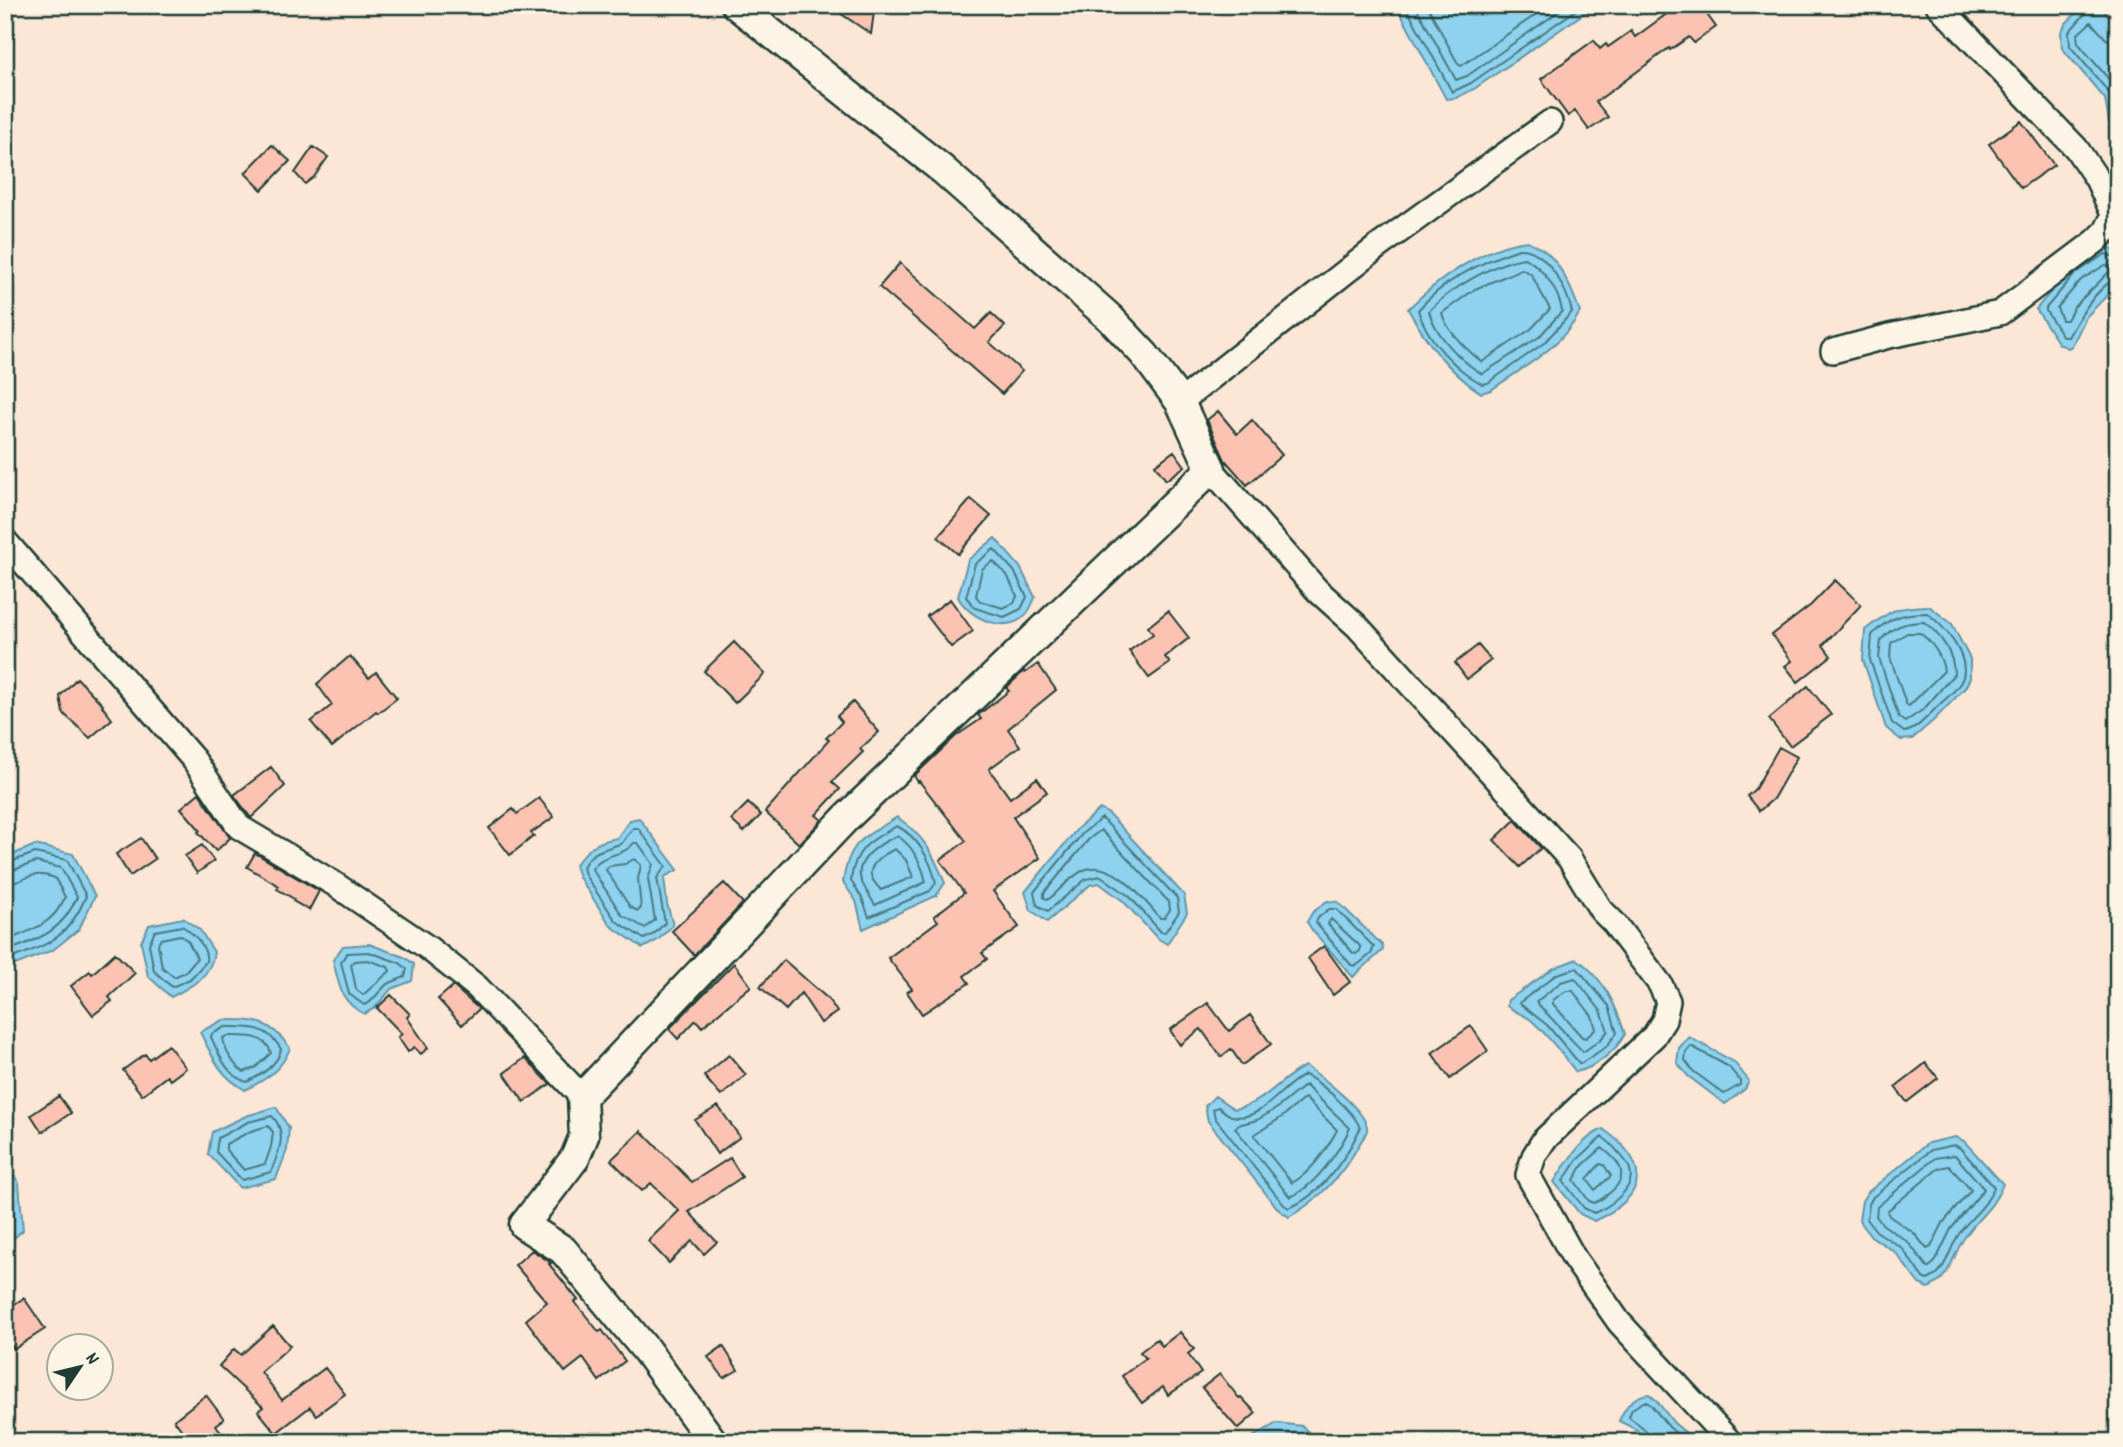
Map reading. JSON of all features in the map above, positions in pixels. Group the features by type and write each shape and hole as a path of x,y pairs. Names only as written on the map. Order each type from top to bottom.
{"street":[{"path":"736,5 943,170 1100,309 1144,354 1180,402 1211,469 1317,590 1357,626 1569,858 1601,910 1614,922 1660,984 1668,1001 1664,1020 1654,1035 1544,1140 1534,1156 1528,1175 1574,1258 1619,1322 1730,1442"},
{"path":"1833,351 1889,335 2000,313 2096,241 2106,231 2115,210 2076,148 1938,5"},
{"path":"1180,402 1376,248 1550,122"},
{"path":"582,1097 845,819 1211,469"},
{"path":"5,541 194,760 239,827 333,883 427,947 477,986 582,1097 584,1136 575,1158 524,1225 563,1250 646,1350 713,1442"}],"water":[{"path":"1396,5 1596,5 1474,89 1456,98 1446,99"},
{"path":"2085,5 2100,5 2118,30 2118,135 2109,122 2105,99 2062,48 2061,32 2066,23"},
{"path":"1528,241 1545,251 1558,265 1580,312 1563,336 1540,356 1491,390 1481,393 1439,356 1408,309 1463,266 1495,249"},
{"path":"2106,245 2118,253 2118,284 2086,317 2072,346 2068,348 2059,344 2036,309 2071,268"},
{"path":"995,538 1020,567 1035,597 1028,612 1011,623 1001,624 980,618 963,605 958,597 968,560"},
{"path":"1929,606 1952,624 1970,659 1970,678 1965,688 1934,720 1912,739 1901,740 1886,728 1863,660 1865,630 1895,610"},
{"path":"1100,809 1109,814 1184,895 1187,913 1167,944 1157,938 1123,901 1099,883 1090,885 1047,922 1031,910 1025,892 1078,828"},
{"path":"897,817 927,846 945,883 936,896 863,929 856,901 843,882 849,857 867,835"},
{"path":"639,818 678,870 664,877 673,925 658,940 643,948 611,926 579,877 575,865 593,846 617,838 630,820"},
{"path":"35,845 73,854 95,896 79,929 53,950 5,969 5,858"},
{"path":"1327,901 1338,902 1382,945 1383,950 1353,977 1307,922 1312,913"},
{"path":"183,918 200,930 214,952 205,974 193,985 171,997 148,976 141,942 149,925"},
{"path":"369,944 404,957 414,964 412,981 391,989 375,1008 364,1014 345,998 333,960 343,946"},
{"path":"1577,959 1594,974 1607,992 1625,1034 1604,1058 1576,1072 1531,1020 1507,1005 1508,1000 1554,968"},
{"path":"223,1020 253,1021 268,1026 290,1048 287,1056 272,1074 245,1090 223,1072 200,1032"},
{"path":"1689,1037 1734,1062 1749,1081 1745,1089 1725,1104 1688,1076 1677,1063 1679,1048"},
{"path":"1305,1066 1332,1086 1361,1114 1367,1130 1352,1156 1329,1186 1289,1217 1279,1210 1208,1121 1205,1106 1215,1096 1234,1109 1245,1107"},
{"path":"276,1107 289,1128 287,1150 276,1179 240,1188 208,1154 212,1132 246,1116"},
{"path":"1603,1129 1630,1154 1636,1166 1637,1178 1634,1190 1625,1201 1594,1221 1580,1214 1554,1182 1581,1145"},
{"path":"1955,1137 1964,1141 2003,1184 1995,1200 1965,1237 1942,1279 1928,1288 1919,1284 1896,1253 1871,1236 1859,1220 1862,1201 1867,1193 1928,1143"},
{"path":"5,1162 19,1183 23,1230 5,1246"},
{"path":"1649,1394 1674,1423 1697,1442 1645,1442 1637,1430 1619,1421 1630,1403"},
{"path":"1277,1423 1302,1426 1319,1442 1244,1442"}],"building":[{"path":"828,5 864,5 874,12 871,34"},
{"path":"1679,5 1700,5 1716,27 1694,43 1689,37 1670,50 1669,48 1596,102 1608,117 1589,130 1575,111 1568,116 1541,79 1594,40 1600,49 1606,44 1608,47 1631,31 1635,37"},
{"path":"2021,121 2054,165 2021,188 1989,144"},
{"path":"272,145 290,161 262,190 245,173"},
{"path":"313,147 328,157 314,177 305,184 295,173"},
{"path":"900,263 975,329 991,313 1005,326 989,342 1022,371 1002,394 879,287"},
{"path":"1218,411 1237,434 1252,420 1282,455 1247,485 1225,460 1207,420"},
{"path":"1174,451 1185,466 1166,480 1155,465"},
{"path":"971,499 991,516 958,554 938,537"},
{"path":"1835,580 1861,605 1823,645 1831,656 1798,682 1785,666 1792,661 1772,635 1811,605"},
{"path":"950,599 973,631 951,647 927,616"},
{"path":"1168,611 1189,638 1165,657 1170,663 1149,678 1129,651 1153,634 1148,627"},
{"path":"734,642 765,674 735,703 704,671"},
{"path":"1478,645 1491,660 1467,679 1455,663"},
{"path":"350,656 369,678 376,672 397,698 378,713 376,711 332,747 311,722 332,705 317,684"},
{"path":"1038,664 1056,690 1008,729 1020,746 989,769 1010,798 1037,778 1047,792 1013,817 1040,858 993,891 1019,927 982,953 987,959 964,976 969,983 922,1014 907,992 912,989 888,958 938,921 934,916 964,893 940,860 966,841 914,776 956,736 981,719 978,715 1009,691 1006,688 1024,671 1025,673"},
{"path":"77,678 103,705 112,719 90,738 63,713 60,696"},
{"path":"1808,686 1831,715 1790,746 1769,719"},
{"path":"853,702 879,732 860,749 863,752 832,782 840,789 816,815 822,820 799,844 765,812 829,740 826,738 842,722 837,716"},
{"path":"1779,747 1797,757 1773,799 1759,811 1747,796 1755,789"},
{"path":"271,767 285,786 251,818 234,795"},
{"path":"199,793 230,838 216,851 181,808"},
{"path":"539,798 554,817 531,833 534,836 510,855 489,828 513,809 517,814"},
{"path":"748,803 761,815 744,832 731,820"},
{"path":"1515,820 1541,848 1520,867 1494,840"},
{"path":"141,838 155,859 130,876 116,854"},
{"path":"202,845 214,861 197,873 185,856"},
{"path":"255,853 319,891 309,910 277,889 279,886 247,867"},
{"path":"724,883 743,903 694,955 672,931"},
{"path":"1324,946 1350,982 1333,995 1308,958"},
{"path":"115,953 135,973 109,997 112,1001 93,1015 71,986 90,971 92,974"},
{"path":"784,960 828,999 837,1012 821,1023 801,993 786,1010 760,987"},
{"path":"734,963 751,986 702,1027 696,1020 678,1039 669,1029"},
{"path":"453,986 479,1009 462,1025 438,999"},
{"path":"391,995 410,1014 407,1017 428,1048 421,1054 414,1047 408,1052 398,1037 402,1034 377,1008"},
{"path":"1208,1003 1229,1031 1250,1015 1271,1044 1242,1065 1231,1049 1221,1057 1201,1029 1180,1045 1170,1030"},
{"path":"1471,1026 1488,1051 1450,1079 1432,1053"},
{"path":"168,1045 186,1068 170,1080 167,1076 142,1095 123,1070 145,1054 149,1059"},
{"path":"729,1055 746,1075 721,1096 704,1076"},
{"path":"525,1058 550,1084 524,1102 504,1073"},
{"path":"1926,1063 1938,1078 1907,1102 1895,1087"},
{"path":"59,1096 71,1113 42,1132 31,1115"},
{"path":"718,1106 740,1137 717,1154 695,1120"},
{"path":"641,1131 692,1182 730,1158 742,1177 689,1212 717,1242 704,1254 692,1241 669,1263 648,1241 679,1211 651,1183 642,1191 611,1160"},
{"path":"532,1250 551,1263 549,1264 578,1300 575,1302 599,1332 602,1330 625,1361 599,1381 583,1358 565,1372 526,1320 547,1302 515,1265"},
{"path":"24,1298 45,1329 14,1349 5,1335 5,1310"},
{"path":"273,1326 290,1346 261,1372 282,1400 325,1368 345,1394 316,1415 310,1407 276,1433 258,1411 263,1407 219,1366 234,1349 241,1355"},
{"path":"1180,1332 1194,1349 1188,1354 1201,1373 1168,1395 1163,1387 1142,1403 1122,1376 1146,1358 1140,1352 1157,1339 1162,1346"},
{"path":"723,1346 738,1370 724,1378 708,1357"},
{"path":"1220,1374 1239,1398 1256,1413 1238,1429 1202,1388"},
{"path":"206,1395 224,1419 216,1425 228,1442 191,1442 174,1420"}]}
